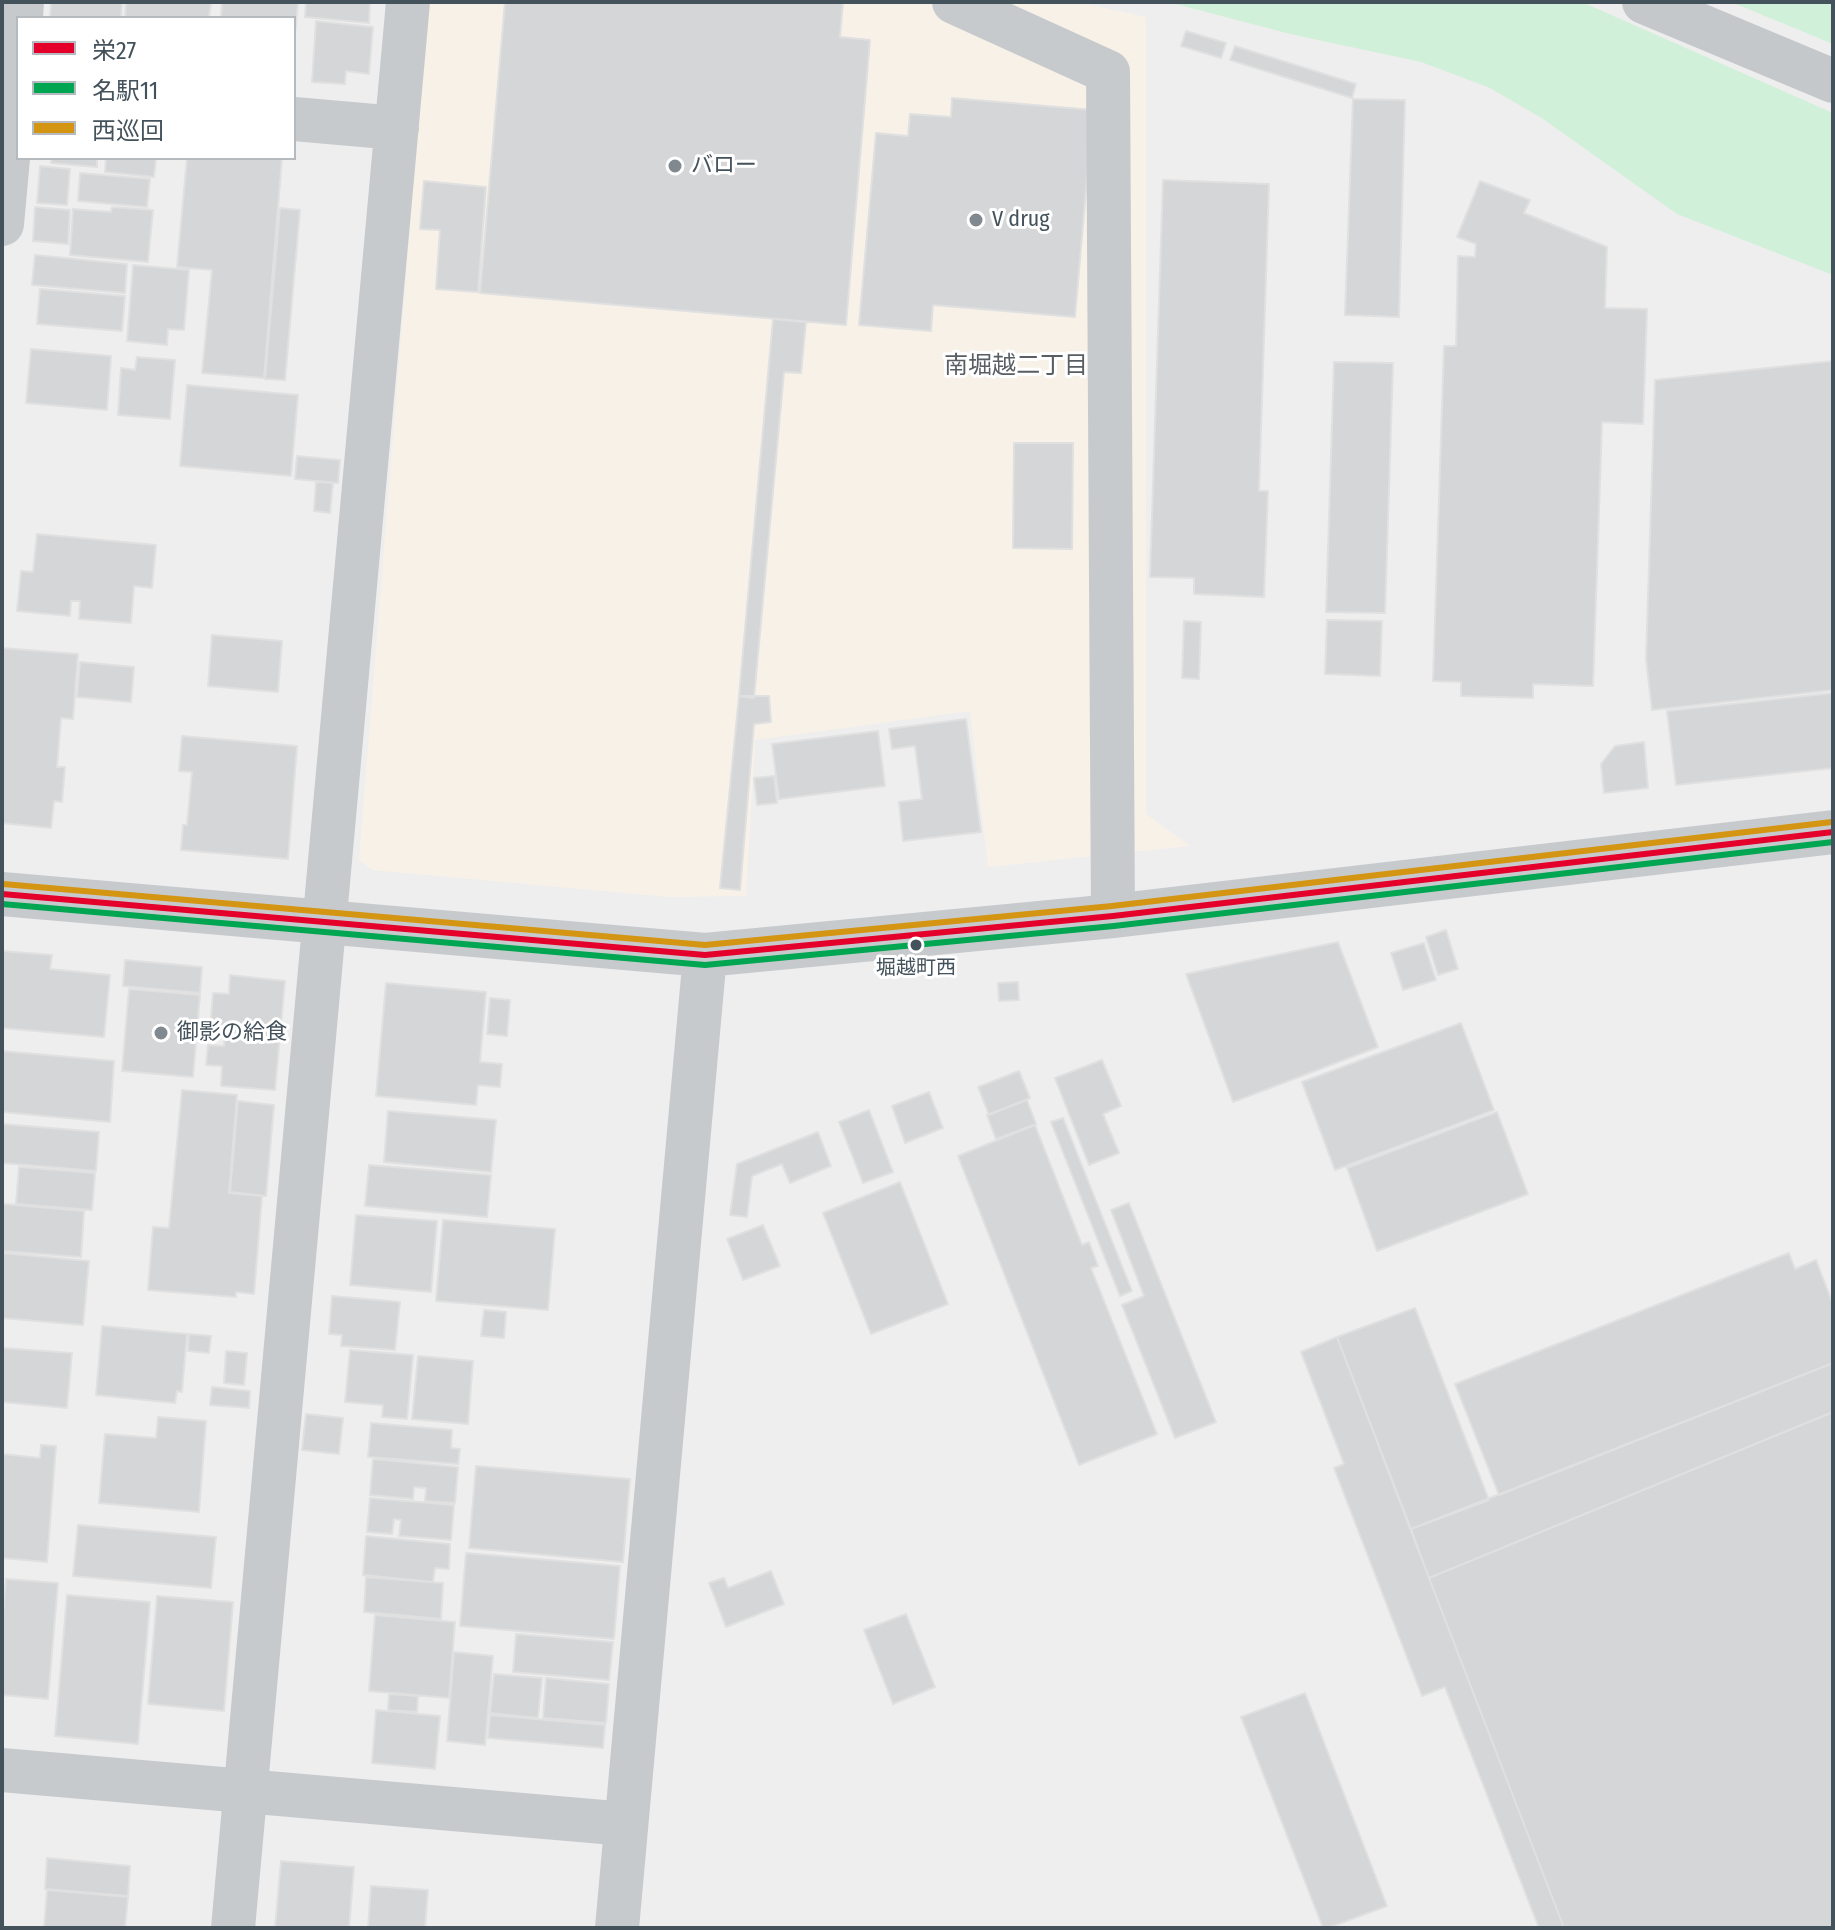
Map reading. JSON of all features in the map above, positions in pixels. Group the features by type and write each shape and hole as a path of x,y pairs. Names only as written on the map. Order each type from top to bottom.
{"main road":[{"path":"1644,2 1833,81"}],"street":[{"path":"233,1928 408,2"},
{"path":"954,2 1108,72 1113,916"},
{"path":"2,224 16,61"},
{"path":"296,119 397,128"},
{"path":"2,894 705,955 1113,916 1833,832"},
{"path":"617,1928 705,955"},
{"path":"2,1770 626,1824"}],"shaded area":[{"path":"428,2 1078,2 1146,17 1146,814 1190,846 988,867 970,711 755,740 746,896 669,897 372,870 359,860"}],"green space":[{"path":"1168,2 1582,2 1833,113 1833,275 1677,214 1543,119 1490,88 1421,62 1290,34"},
{"path":"1731,2 1833,2 1833,44"}],"building":[{"path":"51,2 122,2 121,16 50,16"},
{"path":"126,2 211,2 209,16 125,16"},
{"path":"222,2 298,2 296,24 296,16 221,16"},
{"path":"306,2 370,2 369,23 305,17"},
{"name":"バロー","path":"505,2 843,2 840,37 870,40 846,325 480,293"},
{"path":"316,21 373,27 369,74 346,71 345,84 312,82"},
{"path":"1186,31 1226,43 1221,58 1181,46"},
{"path":"1235,46 1356,84 1352,98 1230,60"},
{"name":"V drug","path":"952,98 1093,110 1075,317 933,305 931,331 859,325 876,133 908,136 910,114 951,117"},
{"path":"1353,99 1405,100 1399,317 1345,315"},
{"path":"52,160 97,160 97,167 51,163"},
{"path":"106,160 156,160 154,177 105,172"},
{"path":"187,160 282,160 264,378 202,373 212,270 177,267"},
{"path":"40,166 70,169 67,205 37,203"},
{"path":"80,173 150,179 147,207 78,201"},
{"path":"1163,180 1269,184 1259,491 1268,491 1264,597 1194,594 1194,578 1150,577"},
{"path":"424,181 486,187 478,292 436,289 440,230 420,229"},
{"path":"1480,181 1530,200 1524,213 1607,247 1605,308 1647,309 1643,424 1602,422 1593,686 1533,684 1533,698 1461,696 1461,682 1433,681 1444,346 1456,346 1458,256 1475,257 1476,244 1457,237"},
{"path":"35,207 70,210 68,244 33,241"},
{"path":"112,207 153,210 148,262 70,255 73,209 111,212"},
{"path":"280,208 300,210 285,380 265,379"},
{"path":"35,255 127,264 125,293 32,285"},
{"path":"133,265 189,270 184,330 168,329 167,345 127,341"},
{"path":"40,289 125,296 122,331 37,324"},
{"path":"773,319 806,322 801,373 784,372 754,698 739,696"},
{"path":"31,349 111,356 107,410 26,403"},
{"path":"137,357 175,360 170,419 118,415 121,368 135,370"},
{"path":"1833,361 1833,690 1652,710 1646,659 1655,380"},
{"path":"1334,362 1393,363 1385,613 1326,612"},
{"path":"187,385 298,395 291,476 180,466"},
{"path":"1014,443 1073,443 1072,549 1013,548"},
{"path":"297,456 340,460 338,483 295,479"},
{"path":"316,482 333,483 330,513 314,511"},
{"path":"37,534 156,545 152,588 134,586 131,623 79,619 80,601 71,601 70,616 17,611 21,571 33,572"},
{"path":"1327,620 1382,621 1380,676 1325,674"},
{"path":"1184,621 1201,622 1199,679 1182,678"},
{"path":"212,635 282,641 278,692 208,686"},
{"path":"2,648 78,654 73,719 61,718 57,767 65,767 62,802 54,801 51,828 2,823"},
{"path":"80,662 134,667 131,702 77,697"},
{"path":"1833,693 1833,768 1676,785 1667,711"},
{"path":"739,696 769,696 771,722 754,724 740,890 720,888"},
{"path":"966,719 981,832 903,841 899,802 922,799 915,746 892,749 889,729"},
{"path":"878,731 885,786 779,799 772,744"},
{"path":"182,736 297,746 288,859 181,850 183,825 187,825 192,772 179,771"},
{"path":"1644,742 1648,788 1604,793 1601,764 1615,746"},
{"path":"774,776 777,803 757,805 754,778"},
{"path":"1446,930 1458,969 1438,975 1426,937"},
{"path":"1338,942 1378,1047 1233,1102 1186,974"},
{"path":"1424,943 1436,980 1403,990 1391,953"},
{"path":"3,951 52,955 50,969 110,975 104,1037 2,1028"},
{"path":"125,960 202,967 200,993 123,986"},
{"path":"230,975 285,981 275,1090 221,1086 222,1066 206,1065 208,1045 224,1046 225,1032 210,1030 213,993 229,994"},
{"path":"1018,982 1019,1000 999,1001 998,983"},
{"path":"386,983 486,992 480,1062 502,1064 500,1087 478,1085 476,1105 376,1096"},
{"name":"御影の給食","path":"129,989 200,995 193,1077 122,1071"},
{"path":"490,998 510,1000 507,1036 487,1034"},
{"path":"1461,1023 1494,1110 1335,1170 1302,1082"},
{"path":"2,1051 114,1061 110,1122 2,1112"},
{"path":"1102,1060 1121,1106 1103,1114 1119,1153 1089,1165 1055,1078"},
{"path":"1019,1071 1030,1098 989,1115 978,1087"},
{"path":"182,1090 237,1095 229,1193 262,1196 254,1294 236,1292 236,1297 148,1290 153,1227 169,1228"},
{"path":"929,1092 943,1128 905,1143 892,1106"},
{"path":"1027,1100 1036,1124 996,1139 987,1115"},
{"path":"238,1101 274,1105 266,1196 230,1192"},
{"path":"869,1110 893,1172 863,1183 839,1122"},
{"path":"388,1111 496,1120 491,1172 384,1162"},
{"path":"1497,1112 1528,1194 1377,1251 1347,1168"},
{"path":"1063,1118 1132,1291 1120,1296 1051,1122"},
{"path":"2,1124 99,1132 96,1171 2,1163"},
{"path":"1035,1125 1082,1245 1089,1242 1098,1266 1091,1268 1157,1434 1079,1465 958,1156"},
{"path":"818,1132 831,1166 790,1183 782,1164 752,1176 747,1217 730,1215 737,1164"},
{"path":"369,1165 491,1175 487,1217 365,1206"},
{"path":"19,1167 95,1173 92,1210 16,1204"},
{"path":"900,1182 948,1304 871,1334 823,1213"},
{"path":"1129,1203 1216,1422 1175,1438 1122,1305 1144,1296 1111,1210"},
{"path":"3,1204 84,1211 81,1257 2,1251"},
{"path":"356,1215 437,1221 431,1292 350,1285"},
{"path":"443,1220 555,1229 548,1310 436,1301"},
{"path":"763,1225 780,1266 743,1280 727,1239"},
{"path":"2,1253 89,1261 83,1325 2,1318"},
{"path":"1789,1253 1795,1269 1816,1260 1833,1304 1833,1363 1499,1495 1455,1384"},
{"path":"332,1296 400,1302 395,1350 341,1346 342,1335 329,1334"},
{"path":"1415,1308 1489,1500 1411,1529 1337,1337"},
{"path":"484,1310 506,1312 504,1338 481,1336"},
{"path":"102,1326 187,1334 182,1392 177,1391 175,1403 96,1395"},
{"path":"189,1334 211,1336 209,1353 188,1351"},
{"path":"1337,1337 1564,1928 1539,1928 1445,1687 1422,1696 1334,1468 1344,1464 1301,1352"},
{"path":"2,1348 72,1353 67,1408 2,1402"},
{"path":"350,1350 413,1355 407,1419 382,1417 383,1405 345,1402"},
{"path":"226,1351 247,1353 244,1385 224,1383"},
{"path":"418,1356 473,1361 468,1424 412,1419"},
{"path":"1833,1363 1833,1412 1429,1578 1411,1529"},
{"path":"212,1387 250,1391 249,1408 210,1405"},
{"path":"1833,1412 1833,1928 1564,1928 1429,1578"},
{"path":"306,1414 343,1418 339,1454 302,1450"},
{"path":"158,1417 206,1421 199,1512 99,1503 105,1434 156,1438"},
{"path":"371,1423 452,1430 451,1448 460,1449 458,1464 368,1457"},
{"path":"41,1445 56,1446 47,1562 2,1558 2,1454 40,1458"},
{"path":"373,1459 458,1467 455,1503 425,1501 426,1488 414,1487 413,1499 370,1495"},
{"path":"476,1466 630,1479 623,1562 469,1548"},
{"path":"370,1498 454,1505 451,1540 399,1536 401,1520 394,1519 392,1534 367,1532"},
{"path":"78,1525 216,1537 211,1588 73,1576"},
{"path":"366,1536 450,1544 449,1569 435,1568 433,1582 363,1575"},
{"path":"466,1553 620,1566 614,1639 460,1626"},
{"path":"771,1571 784,1604 726,1627 709,1583 724,1578 728,1588"},
{"path":"366,1577 443,1583 441,1619 364,1612"},
{"path":"6,1579 58,1583 48,1699 2,1695 2,1625"},
{"path":"67,1595 150,1602 138,1744 55,1736"},
{"path":"157,1596 233,1602 224,1711 148,1704"},
{"path":"906,1614 935,1687 893,1704 864,1630"},
{"path":"375,1615 455,1622 449,1698 369,1691"},
{"path":"516,1634 613,1642 609,1680 513,1672"},
{"path":"454,1652 493,1656 485,1745 447,1741"},
{"path":"494,1674 542,1678 538,1718 490,1713"},
{"path":"546,1678 609,1684 606,1723 543,1718"},
{"path":"1305,1693 1387,1906 1328,1928 1323,1928 1241,1717"},
{"path":"389,1694 418,1696 417,1712 388,1710"},
{"path":"376,1710 440,1716 435,1769 372,1763"},
{"path":"490,1715 605,1725 603,1748 488,1738"},
{"path":"47,1858 130,1866 128,1896 45,1889"},
{"path":"281,1861 354,1867 349,1928 275,1928"},
{"path":"371,1886 428,1890 425,1928 368,1928"},
{"path":"47,1890 128,1897 125,1928 44,1928"}],"transit line":[{"name":"西巡回","path":"3,884 705,945 1112,906 1832,822"},
{"name":"栄27","path":"2,894 705,955 1113,916 1833,832"},
{"name":"名駅11","path":"2,904 705,965 1114,926 1833,842"}],"place":[{"name":"バロー","path":"675,166"},
{"name":"V drug","path":"976,220"},
{"name":"堀越町西","path":"916,945"},
{"name":"御影の給食","path":"161,1033"}],"district":[{"name":"南堀越二丁目","path":"1016,366"}]}
